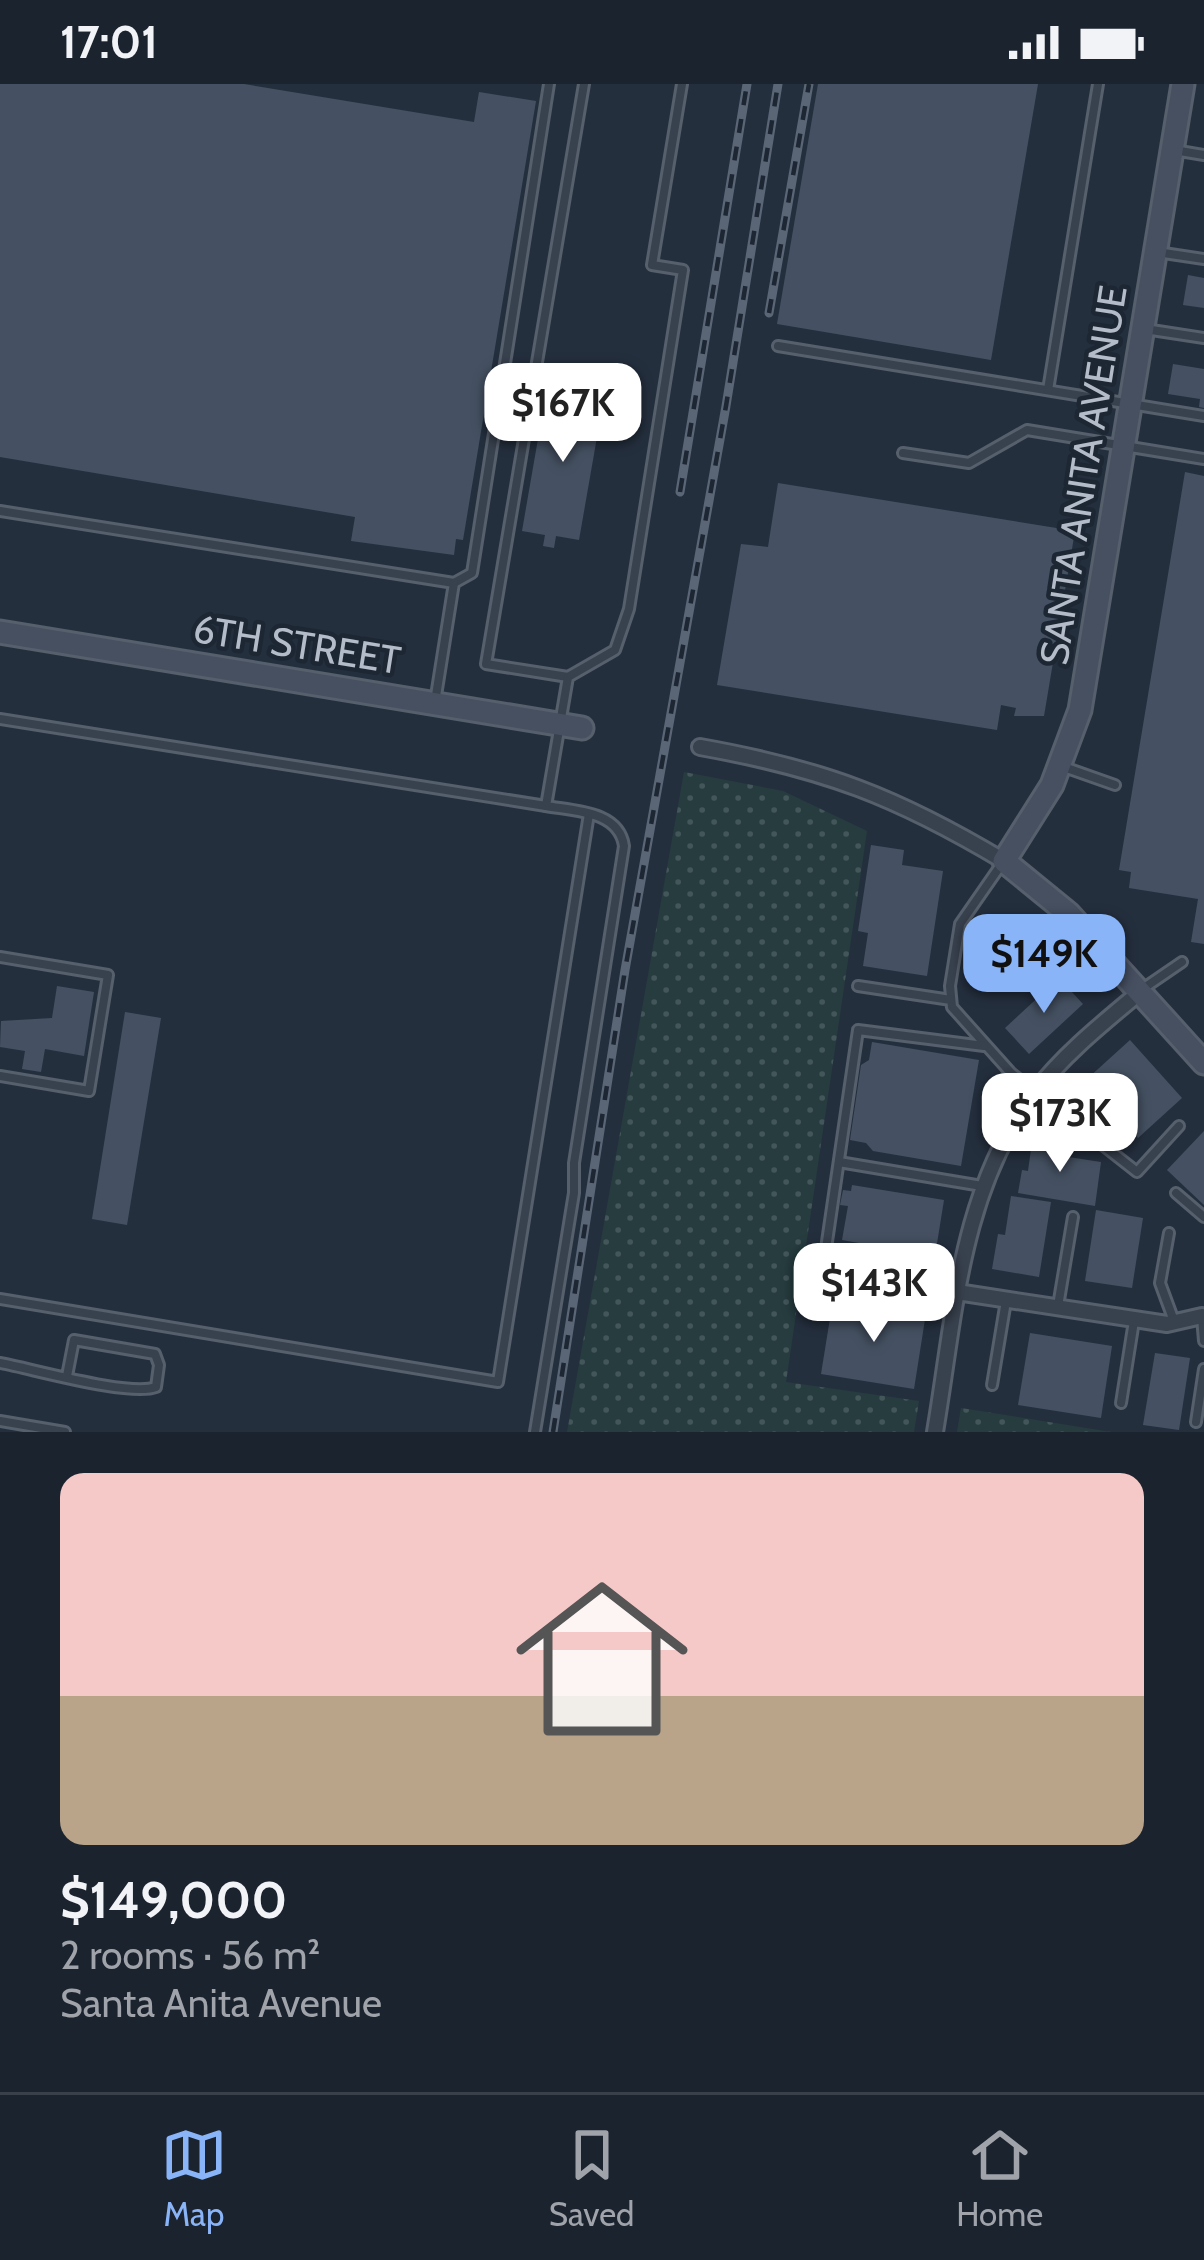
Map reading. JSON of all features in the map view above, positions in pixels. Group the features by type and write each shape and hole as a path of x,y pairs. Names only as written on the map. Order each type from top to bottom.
{"street":[{"name":"SANTA ANITA AVENUE","path":"1004,861 1034,818 1061,766 1087,681 1184,84"},
{"name":"6TH STREET","path":"0,632 571,726"},
{"path":"700,747 840,779 928,816 1004,861 1069,914 1204,1063"},
{"path":"935,1432 969,1226 982,1186 1006,1136 1036,1091 1072,1051 1140,992"},
{"path":"957,1292 1134,1319 1175,1322 1203,1316"}],"lane":[{"path":"0,511 454,583 472,573 549,84"},
{"path":"584,84 486,664 568,676 615,650 628,609 683,270 652,265 682,84"},
{"path":"1048,390 1098,84"},
{"path":"1173,150 1204,155"},
{"path":"1155,251 1204,259"},
{"path":"1143,328 1204,338"},
{"path":"778,346 1204,416"},
{"path":"903,453 969,463 1028,430 1204,459"},
{"path":"435,704 454,583"},
{"path":"547,806 571,726 568,676"},
{"path":"0,720 547,806 611,821 622,832 624,846 536,1432"},
{"path":"1061,766 1115,784"},
{"path":"0,1299 498,1382 589,814"},
{"path":"1004,861 960,924 952,1007 984,1046 1136,1172 1178,1126"},
{"path":"0,957 108,974 89,1091 0,1076"},
{"path":"1140,992 1182,962"},
{"path":"858,986 951,1000"},
{"path":"957,1292 824,1269 858,1030 984,1046"},
{"path":"839,1162 982,1186"},
{"path":"1176,1193 1204,1217"},
{"path":"1058,1308 1073,1217"},
{"path":"1168,1232 1160,1283 1175,1322"},
{"path":"992,1385 1007,1300"},
{"path":"1203,1316 1204,1341"},
{"path":"1120,1403 1134,1319"},
{"path":"0,1363 143,1392 156,1387 159,1365 155,1354 74,1340 67,1376"},
{"path":"1196,1422 1204,1369"},
{"path":"0,1421 65,1432"}],"green space":[{"path":"684,772 783,791 867,831 786,1382 919,1401 914,1432 567,1432"},
{"path":"961,1408 1111,1432 957,1432"}],"building":[{"path":"0,84 244,84 474,122 479,92 536,101 463,540 456,539 454,555 351,541 355,517 0,457"},
{"path":"818,84 1038,84 991,360 777,324"},
{"path":"1188,275 1204,278 1204,308 1183,305"},
{"path":"1173,364 1204,369 1204,408 1199,407 1200,399 1168,394"},
{"path":"547,387 604,397 579,540 556,536 554,548 543,546 545,535 522,531"},
{"path":"1185,472 1204,476 1204,944 1191,942 1198,899 1129,888 1131,872 1119,870"},
{"path":"778,483 1075,531 1044,716 1014,716 1016,708 1001,705 997,730 717,685 741,544 768,547"},
{"path":"871,845 904,850 902,865 943,871 927,976 863,966 868,933 858,931"},
{"path":"1005,916 1041,953 1000,991 964,954"},
{"path":"1059,978 1083,1004 1029,1054 1005,1028"},
{"path":"57,986 94,992 84,1056 45,1049 41,1072 22,1069 25,1051 0,1047 1,1021 52,1018"},
{"path":"125,1012 161,1018 127,1225 92,1219"},
{"path":"1130,1040 1182,1098 1138,1138 1106,1102 1096,1111 1076,1089"},
{"path":"872,1042 979,1060 961,1166 873,1151 866,1143 850,1140 861,1065 869,1060"},
{"path":"1204,1131 1204,1205 1167,1170"},
{"path":"1041,1137 1065,1141 1062,1156 1101,1162 1095,1206 1018,1193 1022,1170 1028,1171 1031,1149 1039,1151"},
{"path":"852,1185 944,1200 934,1262 866,1251 859,1243 842,1240 848,1206 840,1205 843,1190 851,1191"},
{"path":"1011,1196 1051,1202 1039,1277 992,1269 998,1234 1005,1235"},
{"path":"1096,1210 1143,1218 1132,1288 1085,1281"},
{"path":"857,1302 926,1313 914,1389 821,1374 832,1306 849,1309"},
{"path":"1030,1333 1112,1346 1101,1418 1018,1405"},
{"path":"1155,1353 1190,1358 1179,1430 1143,1425"}],"railway":[{"path":"680,492 747,84"},
{"path":"553,1432 625,970 778,84"},
{"path":"769,313 809,84"}]}
